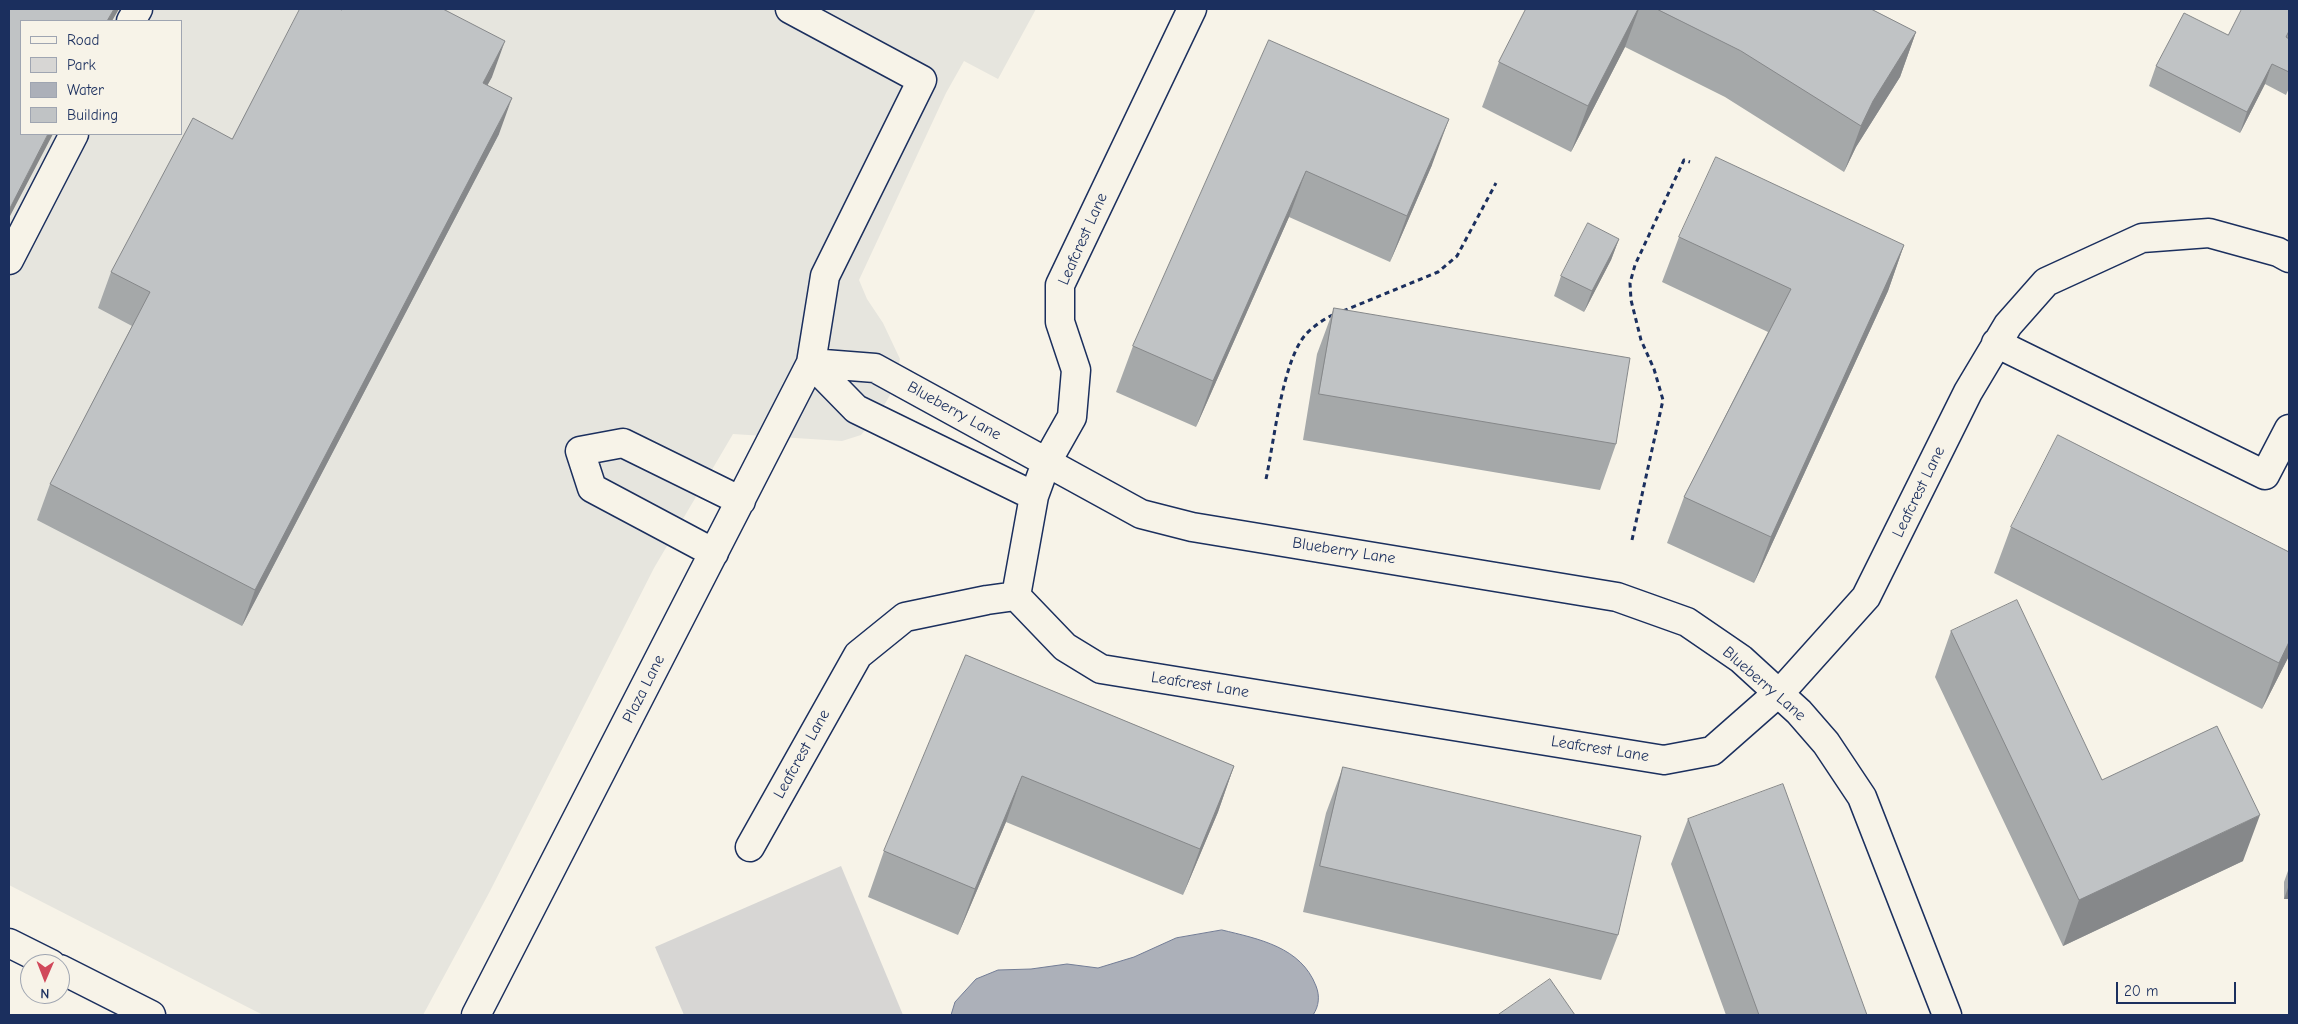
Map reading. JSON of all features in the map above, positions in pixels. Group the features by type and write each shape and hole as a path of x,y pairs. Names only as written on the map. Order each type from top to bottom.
{"main road":[{"path":"132,20 138,9"},
{"name":"Plaza Lane","path":"476,1015 811,363 825,276 922,80 790,9"},
{"name":"Leafcrest Lane","path":"1016,596 1034,496 1046,463 1072,417 1076,370 1060,322 1060,285 1192,9"},
{"path":"9,260 73,135"},
{"name":"Leafcrest Lane","path":"1016,596 1065,648 1101,669 1664,760 1712,751 1778,693 1833,637 1866,597 1968,392 1996,343 2008,325 2046,282 2142,238 2209,233 2278,252 2289,258"},
{"path":"1996,343 2265,475 2289,429"},
{"path":"811,363 856,409 1034,496"},
{"name":"Blueberry Lane","path":"811,363 875,368 1141,514 1192,527 1618,597 1687,622 1741,659 1799,712 1826,743 1862,796 1947,1015"},
{"path":"714,554 592,488 580,451 622,443 741,501"},
{"name":"Leafcrest Lane","path":"750,847 858,655 905,617 1016,596"},
{"path":"9,943 31,954"},
{"path":"70,974 152,1015"}],"path":[{"path":"1632,540 1663,400 1654,369 1641,340 1630,283 1635,265 1684,160 1690,162"},
{"path":"1266,479 1291,361 1306,335 1326,318 1438,272 1457,256 1496,183"}],"shaded area":[{"path":"9,9 1036,9 998,79 964,61 946,93 859,280 867,299 883,323 900,359 890,395 882,409 861,435 842,441 733,434 654,568 489,893 423,1015 263,1015 9,885"}],"green space":[{"path":"841,866 903,1015 684,1015 655,947"}],"water":[{"path":"1222,930 1264,941 1300,962 1309,973 1317,990 1318,1005 1313,1015 951,1015 955,1002 976,979 998,970 1031,969 1067,964 1098,968 1134,957 1176,938"}],"building":[{"path":"9,9 114,9 108,20 20,20 20,135 47,135 9,210"},
{"path":"300,9 443,9 505,41 483,83 512,98 255,590 50,484 150,292 111,272 193,118 232,139"},
{"path":"1526,9 1638,9 1588,106 1499,62"},
{"path":"1657,9 1871,9 1916,32 1873,101 1861,126 1741,51"},
{"path":"2242,9 2289,9 2289,31 2286,37 2289,39 2289,72 2272,64 2247,112 2156,66 2184,13 2228,35"},
{"path":"1269,40 1449,119 1407,216 1306,171 1213,381 1133,346"},
{"path":"1716,157 1904,245 1771,537 1684,497 1791,289 1679,237"},
{"path":"1588,223 1619,239 1592,291 1561,276"},
{"path":"1334,308 1630,358 1616,444 1319,394"},
{"path":"2058,435 2289,552 2289,642 2279,663 2011,527"},
{"path":"2017,600 2102,780 2217,726 2260,815 2079,900 1951,631"},
{"path":"966,655 1234,766 1200,849 1022,776 975,889 884,851"},
{"path":"1343,767 1641,836 1618,935 1320,866"},
{"path":"1783,784 1867,1015 1759,1015 1688,819"},
{"path":"1550,979 1575,1015 1498,1015"}]}
